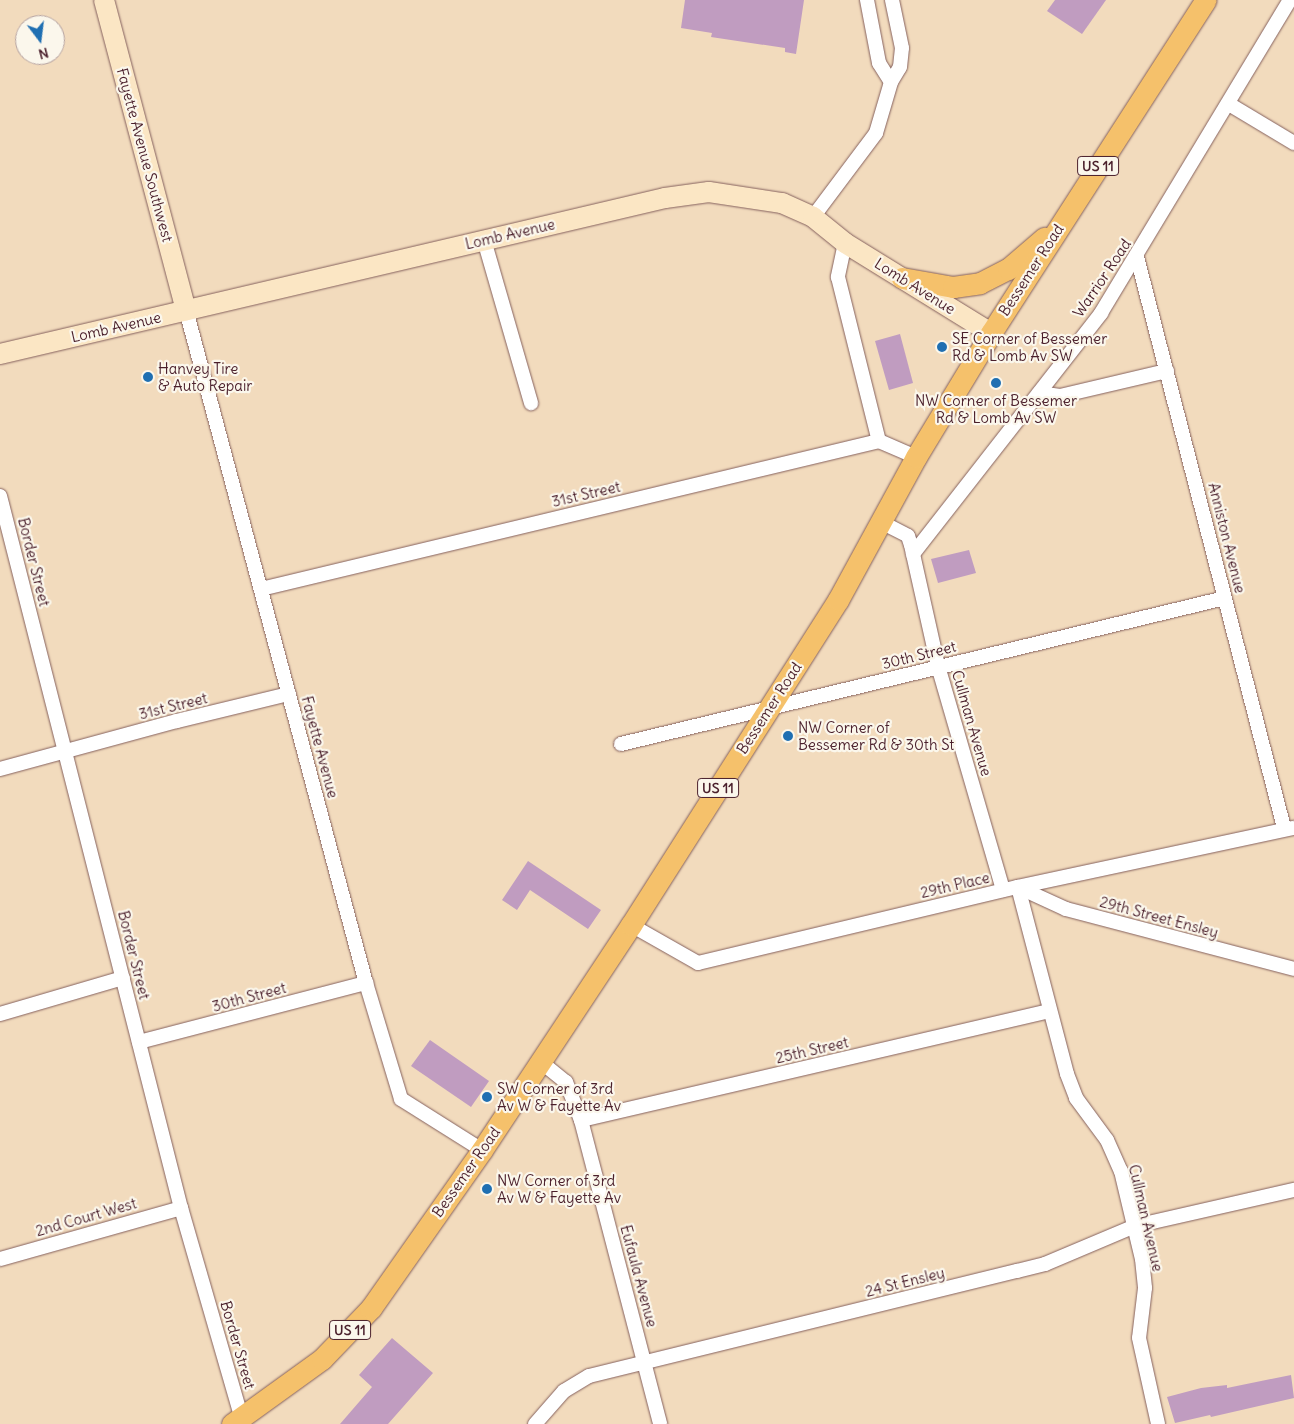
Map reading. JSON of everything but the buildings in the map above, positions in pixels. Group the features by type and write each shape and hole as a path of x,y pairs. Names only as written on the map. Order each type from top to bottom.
{"main road":[{"name":"Fayette Avenue Southwest","path":"104,0 186,310"},
{"name":"Bessemer Road","path":"237,1422 322,1359 371,1308 482,1150 632,925 838,600 916,457 991,333 1206,0"},
{"name":"Lomb Avenue","path":"0,354 664,198 709,192 782,204 813,217 845,243 991,333"},
{"path":"902,278 953,288 980,284 1008,269 1063,221"}],"street":[{"path":"867,0 879,63 891,82"},
{"path":"813,217 876,133 891,82 900,67 902,48 892,0"},
{"name":"Warrior Road","path":"913,554 1101,313 1137,257 1290,0"},
{"path":"1229,104 1294,143"},
{"path":"484,240 530,403"},
{"path":"845,243 838,277 879,441 916,457"},
{"name":"Anniston Avenue","path":"1137,257 1225,598 1289,828"},
{"name":"Fayette Avenue","path":"186,310 366,983 401,1099 482,1150"},
{"path":"1039,393 1050,397 1060,396 1167,371"},
{"name":"31st Street","path":"261,589 879,441"},
{"name":"Border Street","path":"0,496 6,541 64,750 237,1422"},
{"name":"Cullman Avenue","path":"881,522 908,536 938,666 1003,890"},
{"name":"30th Street","path":"621,744 1225,598"},
{"name":"31st Street","path":"0,769 64,750 290,694"},
{"name":"29th Place","path":"632,925 698,963 1003,890 1289,828"},
{"name":"Cullman Avenue","path":"1018,887 1050,1011 1076,1098 1106,1140 1122,1171 1135,1226 1145,1288 1139,1338 1158,1424"},
{"name":"29th Street Ensley","path":"1018,887 1066,909 1294,969"},
{"path":"0,1014 123,978"},
{"name":"30th Street","path":"139,1042 366,983"},
{"name":"25th Street","path":"581,1120 1050,1011"},
{"name":"Eufaula Avenue","path":"541,1062 566,1082 581,1120 660,1424"},
{"name":"24 St Ensley","path":"535,1424 564,1391 589,1376 1036,1267 1135,1226 1294,1190"},
{"name":"2nd Court West","path":"0,1259 181,1208"}],"place":[{"name":"SE Corner of Bessemer Rd & Lomb Av SW","path":"942,347"},
{"name":"Hanvey Tire & Auto Repair","path":"148,377"},
{"name":"NW Corner of Bessemer Rd & Lomb Av SW","path":"996,383"},
{"name":"NW Corner of Bessemer Rd & 30th St","path":"788,736"},
{"name":"SW Corner of 3rd Av W & Fayette Av","path":"487,1097"},
{"name":"NW Corner of 3rd Av W & Fayette Av","path":"487,1189"}]}
